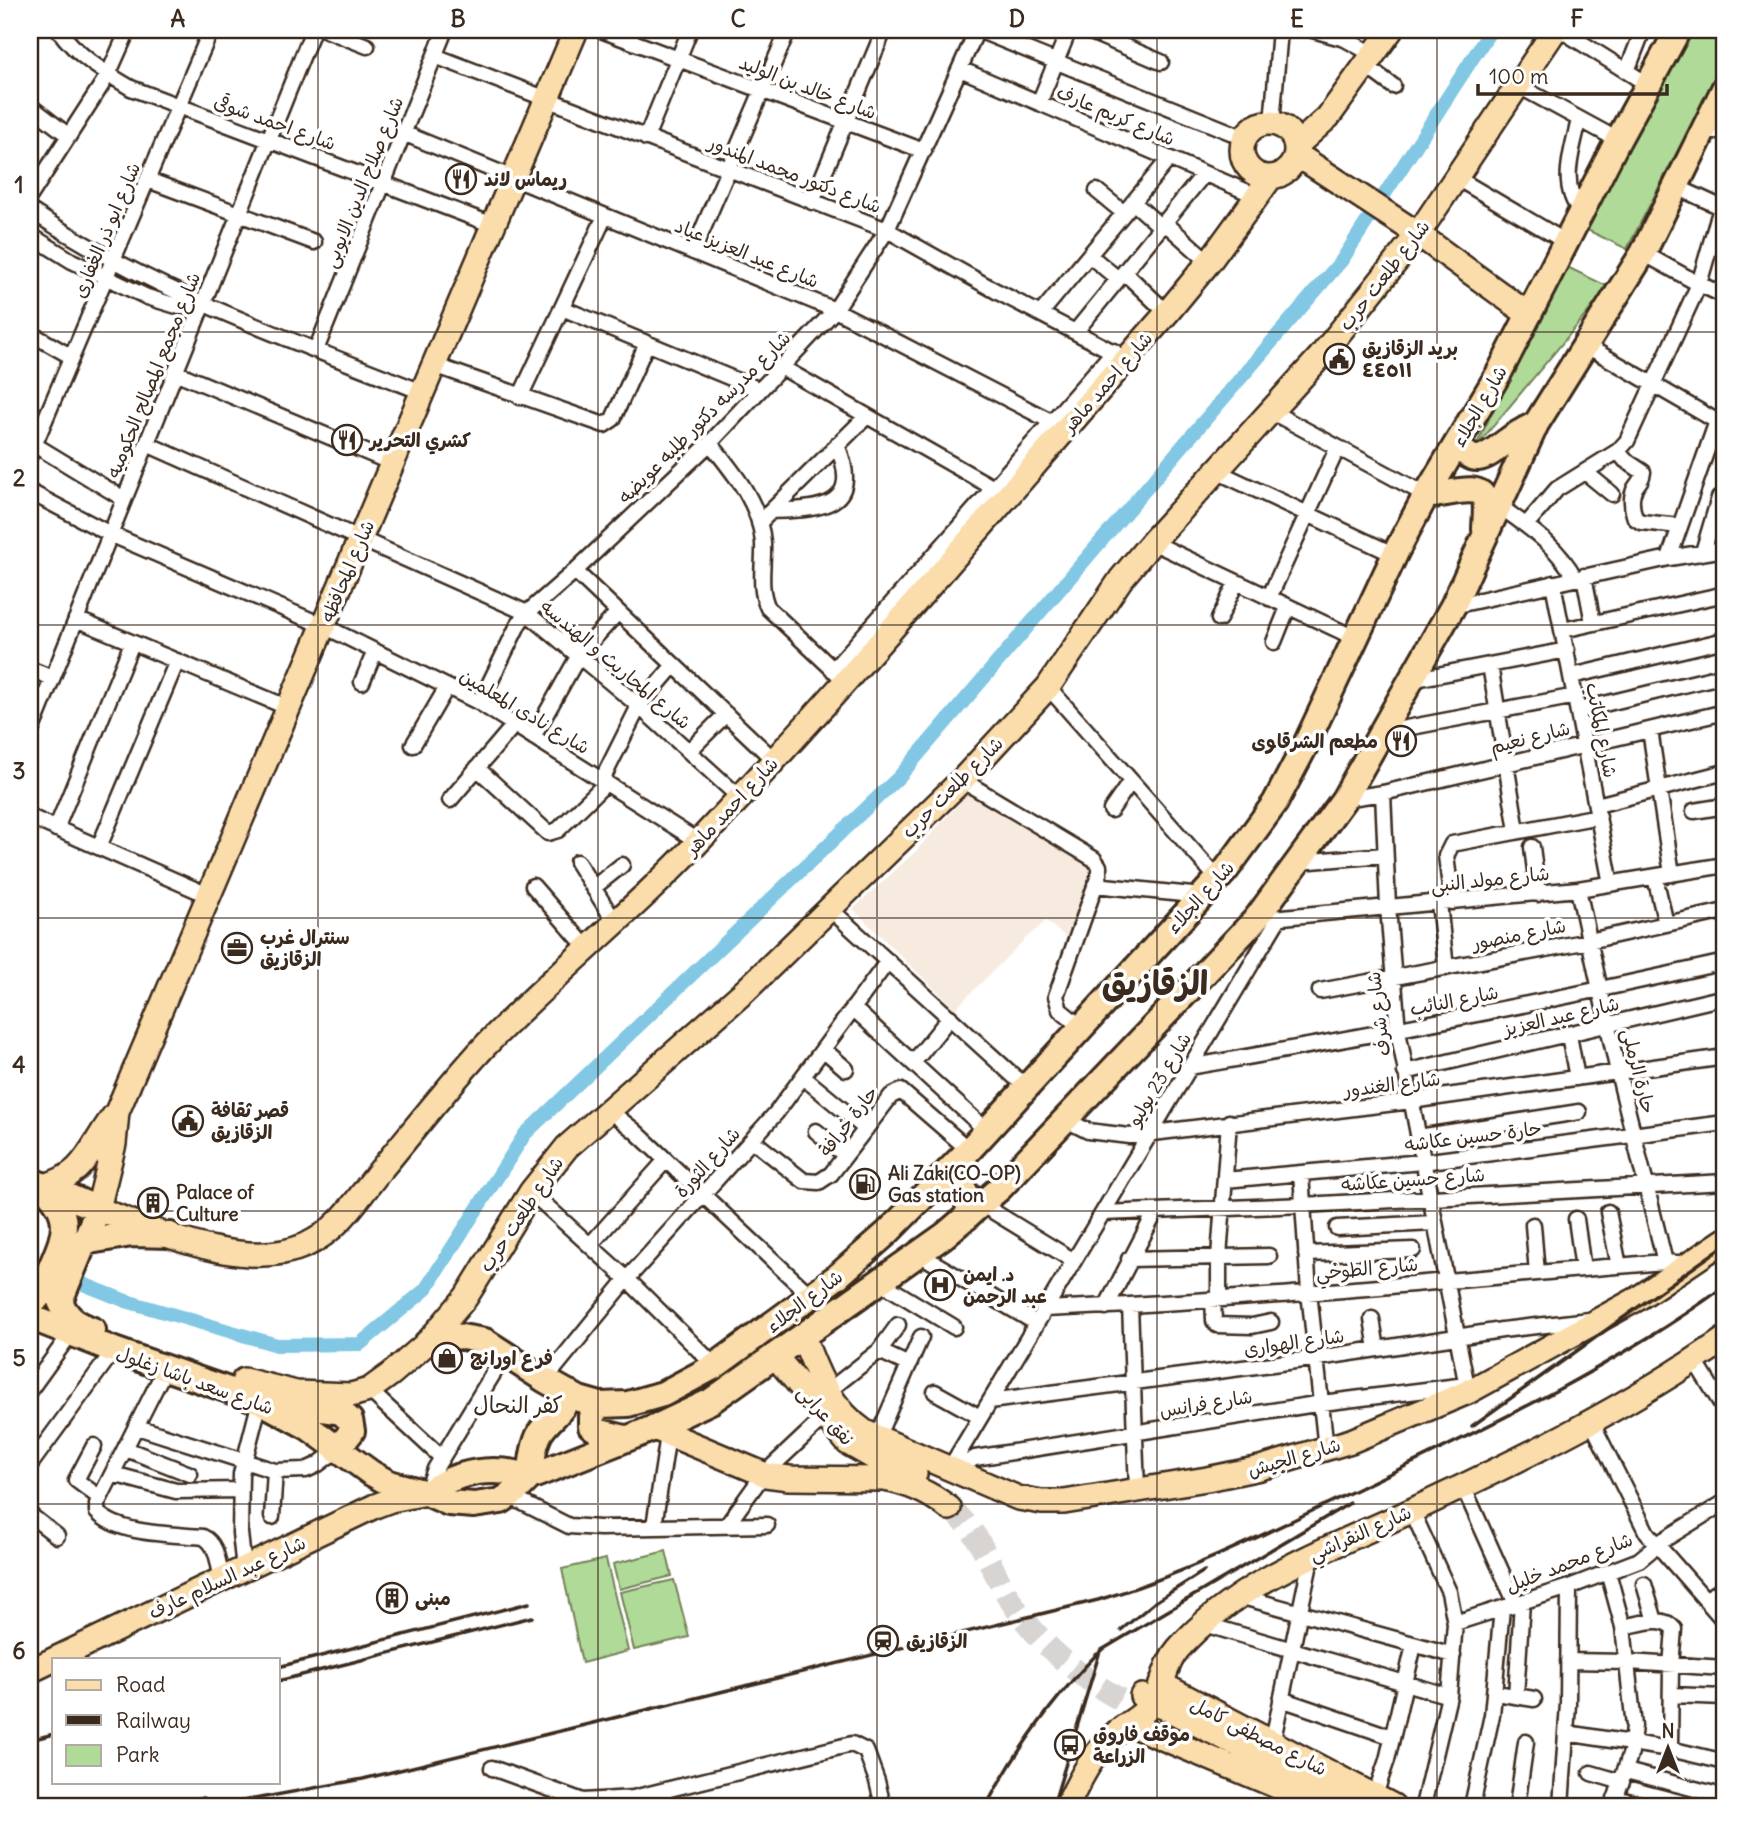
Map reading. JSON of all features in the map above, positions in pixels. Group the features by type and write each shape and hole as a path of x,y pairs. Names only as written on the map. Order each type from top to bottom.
{"highway":[{"name":"شارع الجلاء","path":"427,1343 446,1337 466,1337 485,1342 545,1380 600,1405 618,1406 641,1401 681,1386 715,1366 812,1297 863,1255 956,1164 1210,888 1275,803 1426,495 1499,373 1618,140 1637,77 1680,32"},
{"name":"شارع الجلاء","path":"530,1476 575,1461 625,1438 661,1432 776,1357 919,1254 1000,1188 1268,918 1298,862 1344,799 1493,535 1498,505 1536,424 1643,253 1677,187 1714,131 1725,87"},
{"path":"1458,443 1470,457 1488,456 1523,430 1536,424"},
{"path":"1426,495 1438,497 1472,489 1480,492 1485,499 1493,535"},
{"path":"956,1164 973,1184 991,1189 1000,1188"},
{"path":"956,1164 950,1180 965,1191 969,1209 973,1211"},
{"path":"36,1183 51,1194 77,1240"},
{"path":"36,1183 98,1209 77,1240 42,1304 70,1319 79,1331"},
{"path":"77,1240 132,1234 170,1235"},
{"name":"شارع سعد باشا زغلول","path":"42,1304 79,1331 114,1350 260,1401 300,1422 337,1450 389,1483 457,1504 492,1503 509,1496"},
{"name":"شارع سعد باشا زغلول","path":"79,1331 244,1380 294,1403 341,1412 350,1420 352,1432 337,1450"},
{"path":"509,1496 530,1476 537,1441 565,1405 569,1393"},
{"path":"600,1405 591,1416 591,1426 600,1432 625,1438"},
{"path":"427,1493 445,1481 463,1474 498,1470 530,1476"}],"main road":[{"name":"شارع المحافظه","path":"36,1183 64,1180 74,1174 117,1112 576,30"},
{"path":"1391,30 1328,117 1296,150 1287,170 1271,177 1262,176 1247,165 1243,156 1245,138 1256,126 1272,123 1288,130 1296,150 1529,314"},
{"name":"شارع طلعت حرب","path":"244,1380 296,1393 351,1395 369,1390 427,1343 466,1297 531,1192 566,1147 746,990 962,780 1048,687 1121,579 1320,357 1418,234 1555,30"},
{"name":"شارع احمد ماهر","path":"98,1209 170,1235 232,1253 251,1255 289,1251 323,1235 338,1224 468,1065 699,842 774,760 839,675 1120,355 1167,313 1209,262 1271,177"},
{"name":"شارع المحافظه","path":"98,1209 114,1144 117,1112"},
{"name":"شارع الجيش","path":"830,1405 877,1438 955,1463 1010,1495 1042,1502 1064,1502 1233,1474 1326,1449 1468,1389 1603,1318 1692,1264 1725,1240"},
{"path":"803,1336 830,1405"},
{"name":"شارع النقراشي","path":"1067,1806 1087,1767 1144,1704 1177,1650 1239,1596 1312,1554 1412,1511 1591,1420 1695,1361 1725,1339"},
{"name":"نفق عرابى","path":"661,1432 763,1475 789,1478 883,1479 955,1504 929,1479 878,1460 848,1443 830,1405 776,1357"},
{"name":"شارع عبد السلام عارف","path":"57,1658 375,1506 427,1493"},
{"name":"شارع عبد السلام عارف","path":"30,1671 52,1661"},
{"path":"1144,1704 1335,1794 1357,1799 1384,1800"},
{"path":"1144,1704 1341,1806"},
{"name":"شارع مصطفى كامل","path":"1144,1704 1272,1744 1384,1800"},
{"name":"شارع مصطفى كامل","path":"1144,1704 1324,1806"}],"street":[{"name":"شارع احمد شوقى","path":"59,30 76,50 108,75 131,88 493,225"},
{"path":"30,196 108,75 128,30"},
{"name":"شارع ابو ذر الغفارى","path":"31,447 211,30"},
{"name":"شارع مجمع المصالح الحكوميه","path":"30,734 313,30"},
{"path":"326,30 368,46"},
{"name":"شارع صلاح الدين الايوبى","path":"316,350 445,30"},
{"name":"شارع خالد بن الوليد","path":"601,30 924,151"},
{"path":"646,138 690,30"},
{"path":"693,252 788,30"},
{"path":"812,202 884,30"},
{"path":"1039,103 1069,30"},
{"path":"1086,30 1161,62"},
{"path":"1313,30 1345,39 1370,61 1392,86"},
{"path":"1561,30 1637,77 1643,30"},
{"path":"984,31 1245,138"},
{"name":"شارع مدرسه دكتور طلبه عويضه","path":"480,703 519,623 527,613 710,443 835,310 887,230 960,69 984,31"},
{"path":"1272,123 1275,32"},
{"name":"شارع دكتور محمد المندور","path":"435,56 887,230 996,291 1120,355"},
{"name":"شارع كريم عارف","path":"960,69 1257,196"},
{"path":"1517,85 1618,140"},
{"path":"30,106 69,136"},
{"path":"1579,119 1568,178 1570,193 1581,212"},
{"name":"شارع عبد العزيز عياد","path":"403,133 835,310 1059,425"},
{"path":"1041,313 1169,159"},
{"path":"1076,331 1204,174"},
{"path":"1455,177 1566,242"},
{"path":"148,180 314,242"},
{"path":"1526,525 1557,489 1618,451 1633,429 1699,284 1723,209 1677,187"},
{"path":"1097,191 1163,225 1209,262"},
{"path":"30,210 114,260 202,304 422,392"},
{"path":"520,397 605,216"},
{"path":"30,235 72,261 169,305 191,307 202,304"},
{"path":"1643,253 1725,296"},
{"path":"1089,255 1121,276 1167,313"},
{"path":"562,308 760,390"},
{"path":"30,332 72,357"},
{"path":"434,365 597,424 607,424 613,419 647,343"},
{"path":"1584,345 1721,424 1669,558"},
{"path":"781,367 1000,492"},
{"path":"175,372 392,463"},
{"path":"1272,412 1426,495"},
{"path":"759,523 867,416"},
{"path":"710,443 743,486 759,523 763,544 763,594 768,608 839,675"},
{"name":"شارع المحاريث و الهندسه","path":"147,444 527,613 639,706 739,797"},
{"path":"771,511 819,508 839,496 846,474 837,445"},
{"path":"31,447 124,499"},
{"path":"1269,598 1337,449"},
{"path":"1618,451 1625,460 1643,472 1642,481 1635,488 1632,499 1634,518 1641,522 1680,526"},
{"path":"1216,471 1395,555"},
{"path":"1584,472 1612,494"},
{"name":"شارع نادى المعلمين","path":"30,492 110,534 324,626 480,703 699,842"},
{"path":"1703,552 1720,498"},
{"path":"1498,505 1550,544 1580,577 1593,623"},
{"path":"1152,542 1355,638"},
{"path":"1453,606 1669,558 1725,549"},
{"path":"575,571 774,760"},
{"path":"1219,619 1236,583"},
{"name":"شارع المكاتب","path":"1553,583 1611,884"},
{"path":"1563,629 1725,594"},
{"path":"1273,642 1288,607"},
{"path":"533,737 579,655 618,612"},
{"path":"76,619 289,708"},
{"path":"1572,676 1725,640"},
{"path":"56,829 132,643"},
{"path":"1411,680 1567,650"},
{"path":"362,682 375,651"},
{"path":"99,847 177,661"},
{"path":"477,768 548,833 558,830 604,782 639,706 674,665"},
{"path":"1490,665 1517,831"},
{"path":"30,669 52,678"},
{"path":"1380,733 1497,711 1577,703 1725,675"},
{"path":"413,745 447,687"},
{"path":"1048,687 1131,781 1210,888"},
{"name":"شارع نعيم","path":"1344,799 1382,793 1725,712"},
{"path":"689,751 726,714"},
{"path":"450,800 514,724"},
{"path":"1650,730 1672,874"},
{"path":"1446,968 1446,856 1452,845 1598,811 1659,789 1725,772"},
{"path":"962,780 1094,859 1100,870 1056,996 1060,1010 1082,1028"},
{"path":"1111,810 1131,781"},
{"name":"شارع شرف","path":"1382,793 1392,979 1398,1031 1468,1389"},
{"path":"1694,811 1725,806"},
{"path":"30,817 210,896"},
{"path":"1532,847 1538,894"},
{"path":"1298,862 1385,855"},
{"path":"577,862 615,922"},
{"path":"593,888 622,865"},
{"name":"شارع مولد النبى","path":"1268,918 1538,894 1725,865"},
{"path":"1655,877 1666,924"},
{"path":"1095,885 1210,888"},
{"path":"533,886 587,948"},
{"name":"حارة الرملى","path":"1578,889 1618,1072 1636,1136 1665,1262"},
{"path":"829,908 1028,1088"},
{"name":"شارع منصور","path":"1320,991 1589,941 1725,911"},
{"name":"شارع 23 يوليو","path":"955,1463 1189,1067 1268,918"},
{"name":"شارع الثورة","path":"545,1380 627,1279 752,1140 803,1077 888,961"},
{"name":"شارع النائب","path":"1189,1067 1398,1031 1725,962"},
{"name":"شارع عبد العزيز","path":"1405,1072 1725,997"},
{"path":"853,1008 987,1131"},
{"path":"913,1063 950,1017"},
{"path":"1569,1035 1577,1078"},
{"path":"823,1048 846,1069"},
{"name":"شارع الغندور","path":"1066,1120 1088,1131 1108,1135 1149,1134 1725,1057"},
{"path":"803,1077 866,1129"},
{"name":"حارة خرافة","path":"752,1140 804,1181 811,1183 825,1179 891,1096 901,1091 956,1164"},
{"path":"607,1109 666,1160 812,1297"},
{"path":"1418,1137 1579,1112"},
{"path":"1229,1122 1214,1321 1217,1325 1271,1322"},
{"name":"حارة حسين عكاشه","path":"1225,1180 1422,1162 1725,1123"},
{"path":"816,1131 845,1155"},
{"path":"590,1245 666,1160"},
{"path":"1301,1174 1306,1254 1326,1449"},
{"name":"شارع حسين عكاشه","path":"1103,1213 1725,1182"},
{"path":"531,1192 627,1279 715,1366"},
{"path":"973,1211 1074,1261"},
{"path":"1106,1307 1156,1211"},
{"path":"1608,1212 1619,1266"},
{"path":"1576,1219 1583,1269"},
{"path":"1337,1228 1434,1223"},
{"path":"1533,1225 1537,1273"},
{"path":"1306,1254 1413,1250"},
{"path":"919,1254 1036,1323"},
{"path":"1129,1259 1269,1256"},
{"name":"شارع الطوخي","path":"1045,1309 1310,1292 1665,1262 1692,1264"},
{"path":"880,1282 954,1326"},
{"path":"1130,1305 1137,1490"},
{"name":"شارع الهوارى","path":"990,1401 1318,1358 1502,1329 1603,1318"},
{"path":"1372,1319 1377,1349"},
{"path":"727,1525 763,1475 880,1351 898,1325"},
{"path":"30,1390 79,1331"},
{"path":"877,1438 921,1337"},
{"path":"30,1465 114,1350"},
{"path":"880,1351 909,1365"},
{"path":"427,1493 442,1458 504,1356"},
{"path":"1695,1361 1725,1410"},
{"path":"166,1367 96,1508 99,1515 152,1539 203,1537 210,1540 222,1580"},
{"name":"شارع فرانس","path":"955,1463 1322,1403 1468,1389"},
{"path":"369,1390 442,1458"},
{"path":"935,1392 980,1417"},
{"path":"244,1569 240,1532 240,1490 243,1460 260,1401"},
{"path":"1591,1420 1647,1533 1725,1622"},
{"path":"137,1427 275,1471 306,1470 337,1450"},
{"path":"654,1526 661,1432"},
{"path":"94,1446 72,1485 100,1498"},
{"path":"126,1449 190,1474"},
{"path":"272,1517 275,1471"},
{"path":"113,1474 176,1491 240,1490"},
{"path":"1463,1486 1513,1605 1516,1696"},
{"path":"509,1496 569,1526 767,1525"},
{"name":"شارع محمد خليل","path":"1455,1623 1569,1587 1639,1560 1657,1545 1725,1502"},
{"path":"1412,1511 1449,1592 1455,1623 1449,1696 1423,1806"},
{"path":"30,1515 57,1536"},
{"path":"1272,1744 1312,1554"},
{"path":"1608,1572 1623,1627 1634,1743 1614,1802 1648,1806"},
{"path":"1644,1584 1655,1621"},
{"path":"1561,1806 1566,1733 1569,1587"},
{"path":"1706,1599 1725,1588"},
{"path":"1239,1596 1453,1655"},
{"path":"1472,1806 1513,1605"},
{"path":"1623,1627 1655,1621 1670,1622 1675,1629 1671,1666 1670,1749"},
{"path":"1204,1624 1449,1696"},
{"path":"1384,1800 1387,1760 1414,1645"},
{"path":"1568,1661 1725,1668"},
{"path":"1496,1692 1534,1699"},
{"path":"1671,1695 1725,1697"},
{"path":"1281,1699 1392,1737"},
{"path":"1566,1733 1670,1749 1725,1762"},
{"path":"1517,1806 1526,1742"},
{"path":"492,1768 583,1801 633,1798 852,1744 866,1751 883,1806"},
{"path":"1591,1773 1624,1776 1721,1798"}],"shaded area":[{"path":"968,793 1095,865 1066,937 1046,921 955,1009 853,909 916,851"}],"green space":[{"path":"1706,30 1725,41 1725,59 1627,249 1583,228 1686,39"},
{"path":"1563,265 1609,287 1475,448"},
{"path":"666,1551 672,1576 619,1589 613,1564"},
{"path":"606,1559 628,1651 582,1663 562,1569"},
{"path":"674,1580 689,1637 634,1650 620,1592"}],"waterway":[{"path":"30,1263 126,1301 277,1345 360,1344 425,1290 525,1134 899,777 1342,260 1491,30"}],"tunnel":[{"path":"949,1508 968,1526 1014,1606 1043,1641 1059,1657 1095,1684 1135,1707"}],"railway":[{"path":"1472,1426 1725,1245"},
{"path":"193,1806 232,1803 363,1779 1098,1600 1132,1589 1231,1549 1501,1419 1638,1344 1725,1286"},
{"path":"1053,1806 1100,1651 1350,1503"},
{"path":"1121,1630 1155,1602 1204,1571"},
{"path":"280,1666 529,1603"},
{"path":"280,1680 532,1617"},
{"path":"986,1806 1036,1726 1097,1654"},
{"path":"30,1740 52,1734"},
{"path":"102,1806 204,1798"}],"place":[{"name":"ريماس لاند","path":"461,179"},
{"name":"بريد الزقازيق ٤٤٥١١","path":"1339,359"},
{"name":"كشري التحرير","path":"347,440"},
{"name":"مطعم الشرقاوى","path":"1401,741"},
{"name":"سنترال غرب الزقازيق","path":"237,948"},
{"name":"قصر ثقافة الزقازيق","path":"188,1121"},
{"name":"Ali Zaki(CO-OP) Gas station","path":"865,1184"},
{"name":"Palace of Culture","path":"153,1203"},
{"name":"د. ايمن عبد الرحمن","path":"940,1285"},
{"name":"فرع اورانج","path":"447,1358"},
{"name":"مبنى","path":"392,1598"},
{"name":"الزقازيق","path":"883,1641"},
{"name":"موقف فاروق الزراعة","path":"1070,1745"}],"district":[{"name":"الزقازيق","path":"1155,983"},
{"name":"كفر النحال","path":"518,1404"}]}
